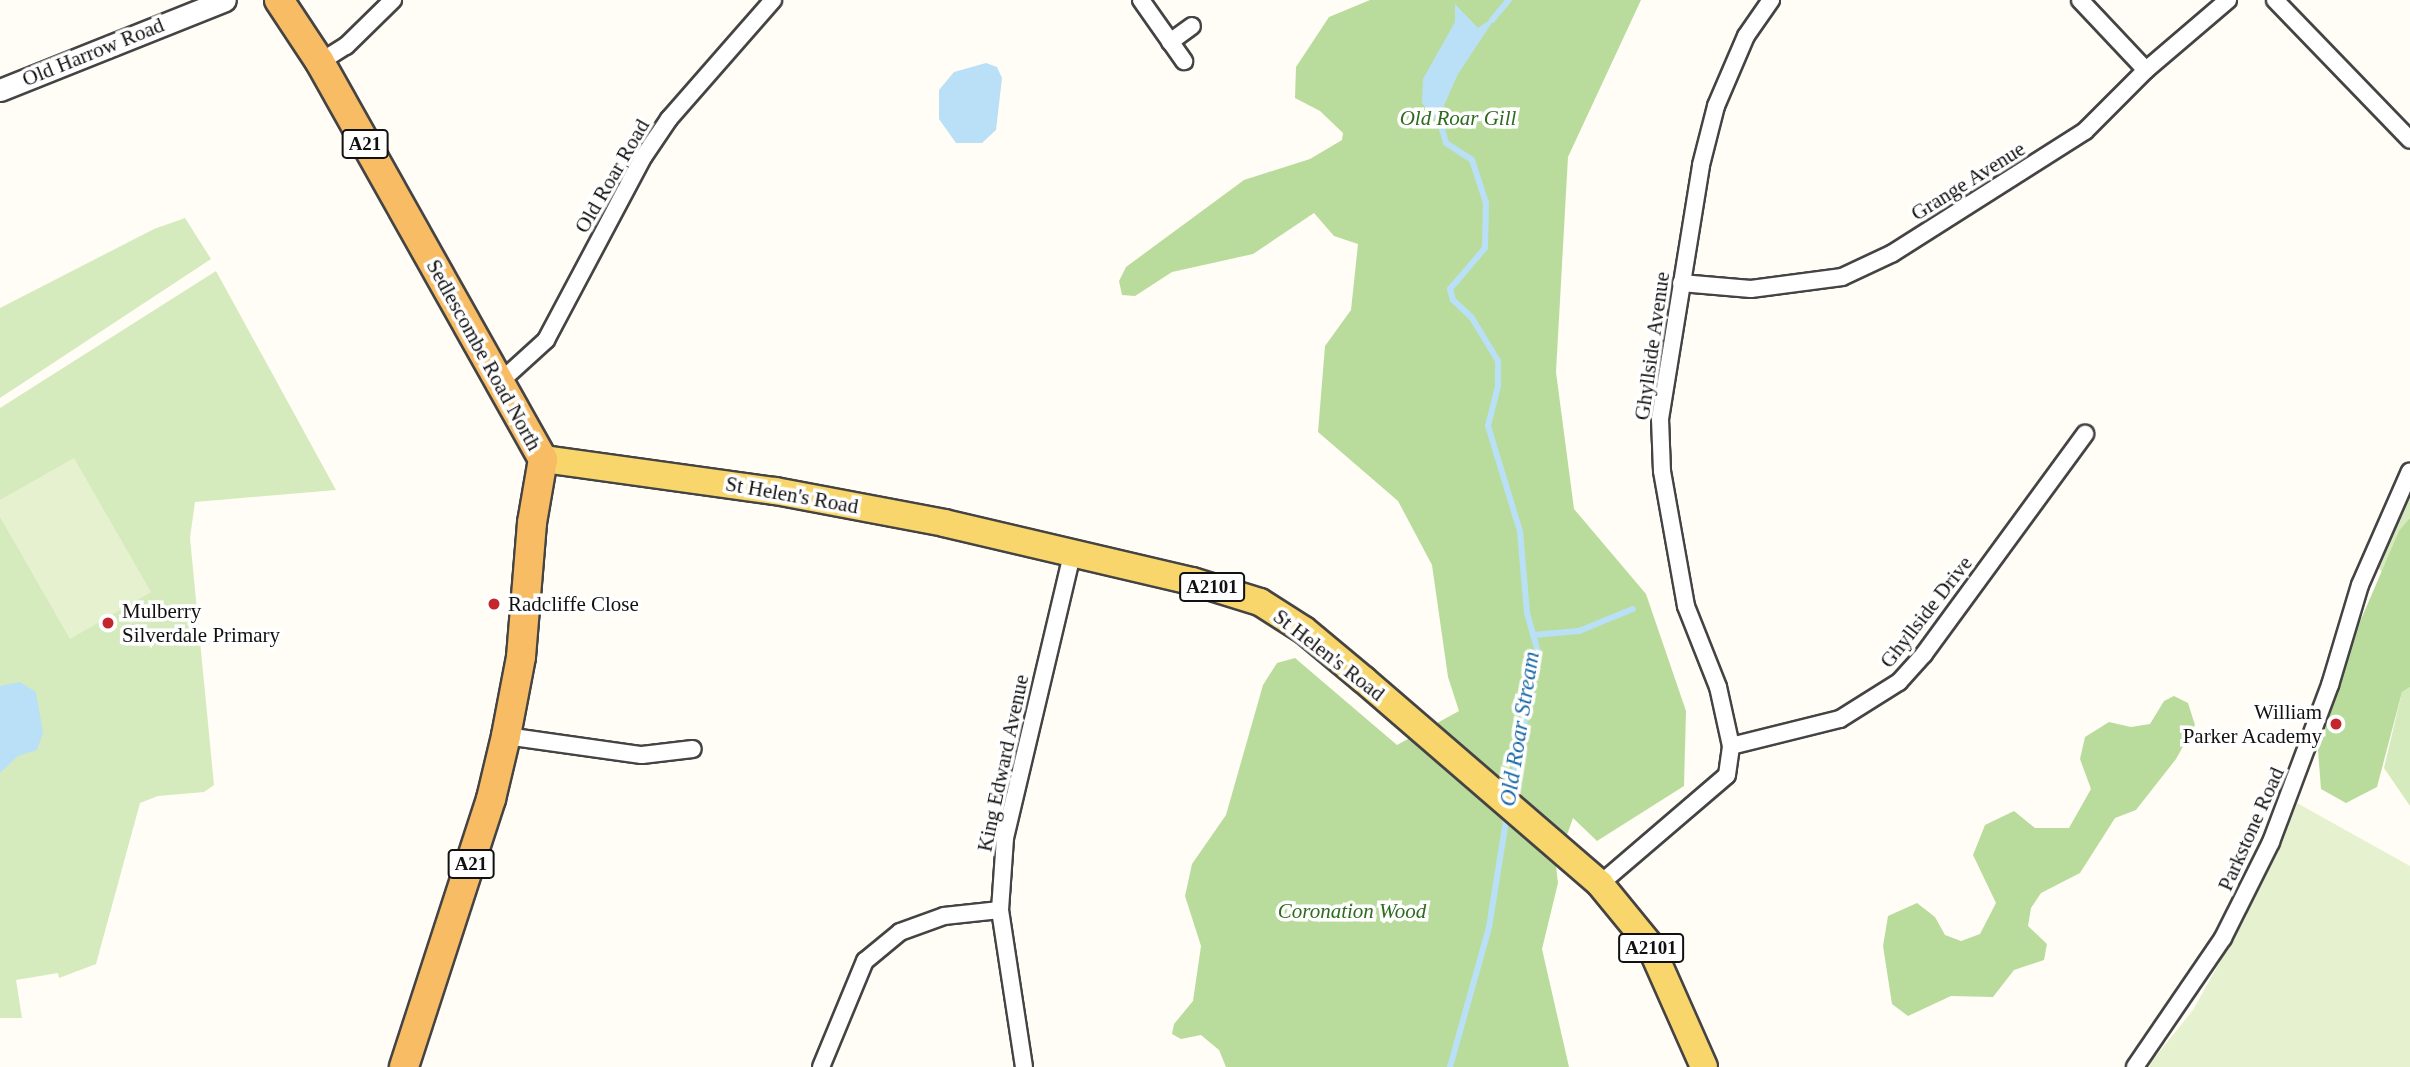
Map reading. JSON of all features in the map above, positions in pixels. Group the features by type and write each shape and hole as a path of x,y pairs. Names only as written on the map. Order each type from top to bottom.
{"highway":[{"name":"Sedlescombe Road North","path":"279,0 320,62 542,459 532,523 521,657 506,736 491,799 404,1067"}],"main road":[{"name":"St Helen's Road","path":"542,459 775,491 944,523 1192,581 1260,602 1304,630 1565,850 1600,884 1650,945 1704,1067"}],"street":[{"name":"Old Harrow Road","path":"0,90 226,0"},
{"path":"320,62 346,46 393,0"},
{"name":"Old Roar Road","path":"500,381 546,340 644,156 669,118 774,0"},
{"path":"1141,0 1184,61"},
{"name":"Ghyllside Avenue","path":"1731,747 1718,687 1686,606 1661,471 1660,419 1701,165 1716,106 1746,36 1771,0"},
{"path":"2080,0 2146,70"},
{"name":"Grange Avenue","path":"1681,283 1751,289 1842,277 1893,253 2075,138 2146,70 2228,0"},
{"path":"2275,0 2410,140"},
{"path":"1170,42 1192,26"},
{"name":"Ghyllside Drive","path":"1731,747 1840,719 1899,682 1924,654 2085,434"},
{"name":"Parkstone Road","path":"2135,1067 2209,960 2271,842 2325,698 2360,585 2410,471"},
{"name":"King Edward Avenue","path":"1024,1067 1000,910 1005,838 1072,554"},
{"path":"506,736 642,755 693,748"},
{"path":"1600,884 1727,775 1731,747"},
{"path":"821,1067 865,961 900,932 944,916 1000,910"}],"green space":[{"name":"Old Roar Gill","path":"1370,0 1641,0 1568,157 1556,372 1574,509 1646,594 1686,711 1684,786 1597,841 1573,818 1556,866 1558,883 1542,949 1569,1067 1226,1067 1219,1050 1201,1035 1181,1039 1172,1034 1174,1024 1193,1001 1201,946 1185,896 1192,864 1226,815 1263,685 1277,663 1295,658 1397,745 1459,711 1448,677 1432,565 1398,501 1318,432 1325,346 1351,310 1358,244 1334,236 1314,213 1253,254 1172,272 1135,296 1122,295 1119,281 1126,267 1244,180 1310,159 1342,140 1343,133 1320,111 1295,98 1296,67 1329,17"},
{"path":"185,218 211,259 0,398 0,308 154,229"},
{"name":"Mulberry Silverdale Primary","path":"216,271 336,490 195,502 190,538 214,785 204,792 158,796 140,803 96,964 59,978 58,973 16,980 22,1018 0,1018 0,408"},
{"path":"74,458 151,592 70,639 0,517 0,500"},
{"path":"2410,495 2410,518 2382,572 2378,567 2388,539"},
{"path":"2410,518 2410,687 2402,692 2377,787 2346,803 2321,789 2318,750 2359,624 2399,531"},
{"path":"2410,687 2410,806 2384,768 2402,692"},
{"path":"2174,696 2188,703 2195,725 2176,759 2136,810 2115,818 2080,873 2041,893 2031,908 2028,926 2047,944 2044,960 2014,970 1993,997 1951,996 1908,1016 1892,1004 1883,946 1888,916 1917,903 1935,917 1945,935 1961,941 1980,934 1996,903 1973,855 1985,825 2014,811 2035,828 2069,828 2091,789 2080,759 2085,737 2109,722 2131,727 2150,724 2164,701"},
{"path":"2297,803 2410,866 2410,1067 2147,1067 2193,1010 2244,919"}],"water":[{"path":"1455,4 1478,28 1497,15 1458,74 1437,121 1422,103 1423,79 1455,22"},
{"path":"986,63 997,67 1002,78 996,130 982,143 956,143 939,119 939,90 954,72"},
{"path":"20,682 36,692 43,733 37,750 18,756 0,773 0,686"}],"waterway":[{"name":"Old Roar Stream","path":"1492,20 1509,0"},
{"name":"Old Roar Stream","path":"1438,115 1446,143 1472,160 1486,203 1485,248 1450,289 1453,300 1472,318 1498,361 1498,386 1488,426 1520,531 1527,613 1538,652 1510,797"},
{"path":"1533,635 1579,631 1633,609"},
{"name":"Old Roar Stream","path":"1450,1067 1489,927 1507,814"}],"place":[{"name":"Radcliffe Close","path":"494,604"},
{"name":"Mulberry Silverdale Primary","path":"108,623"},
{"name":"William Parker Academy","path":"2336,724"}],"park label":[{"name":"Coronation Wood","path":"1352,911"}]}
